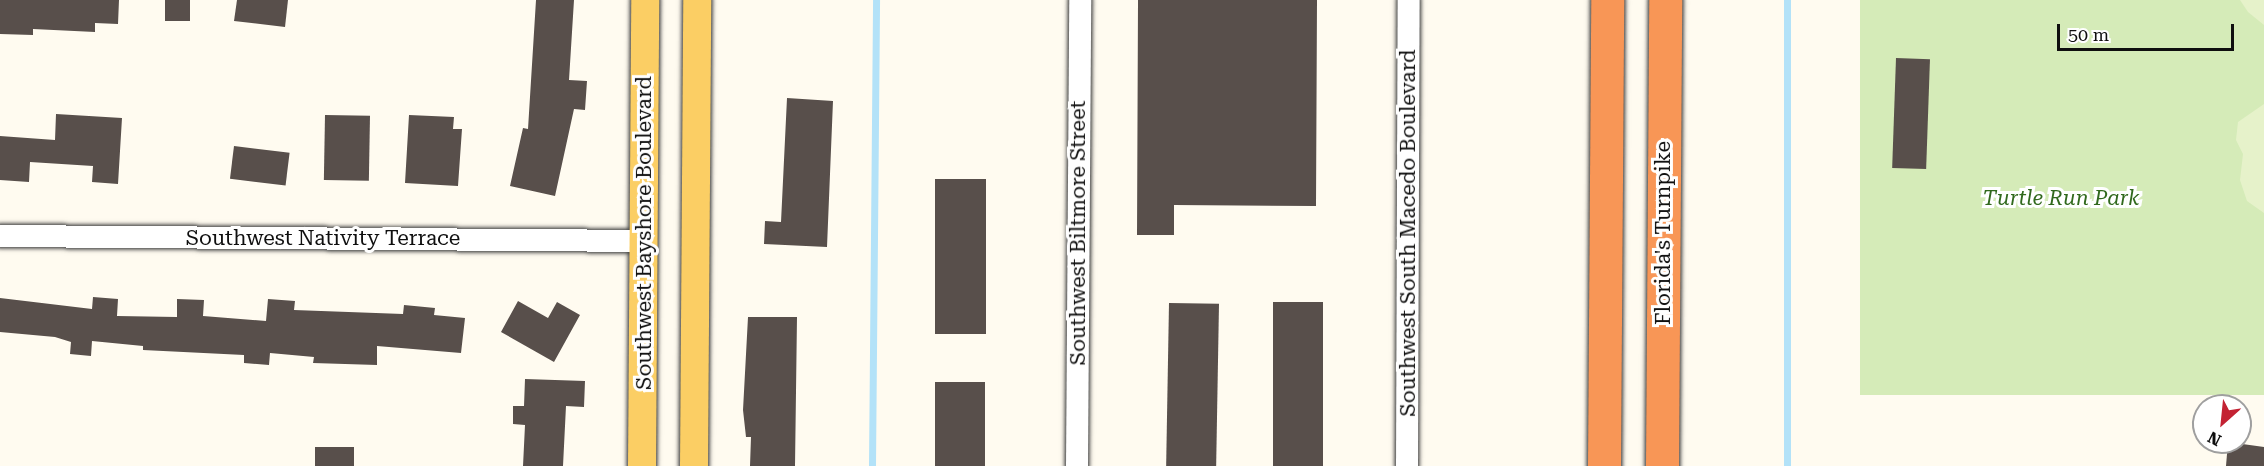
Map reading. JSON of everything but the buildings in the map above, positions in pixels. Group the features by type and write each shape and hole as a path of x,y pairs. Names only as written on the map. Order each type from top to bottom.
{"highway":[{"path":"1604,466 1607,0"},
{"name":"Florida's Turnpike","path":"1662,466 1665,0"}],"main road":[{"name":"Southwest Bayshore Boulevard","path":"642,466 645,0"},
{"path":"681,0 678,152 696,175"},
{"path":"694,466 697,0"}],"street":[{"name":"Southwest Biltmore Street","path":"1077,466 1080,0"},
{"name":"Southwest South Macedo Boulevard","path":"1407,466 1409,0"},
{"name":"Southwest Nativity Terrace","path":"0,236 645,241"}],"green space":[{"name":"Turtle Run Park","path":"1860,0 2264,0 2264,395 1860,395"},
{"path":"2240,0 2264,0 2264,25 2248,12"},
{"path":"2264,104 2264,213 2247,201 2240,180 2243,154 2236,140 2238,122"}],"waterway":[{"path":"872,466 876,0"},
{"path":"1787,0 1787,466"}]}
